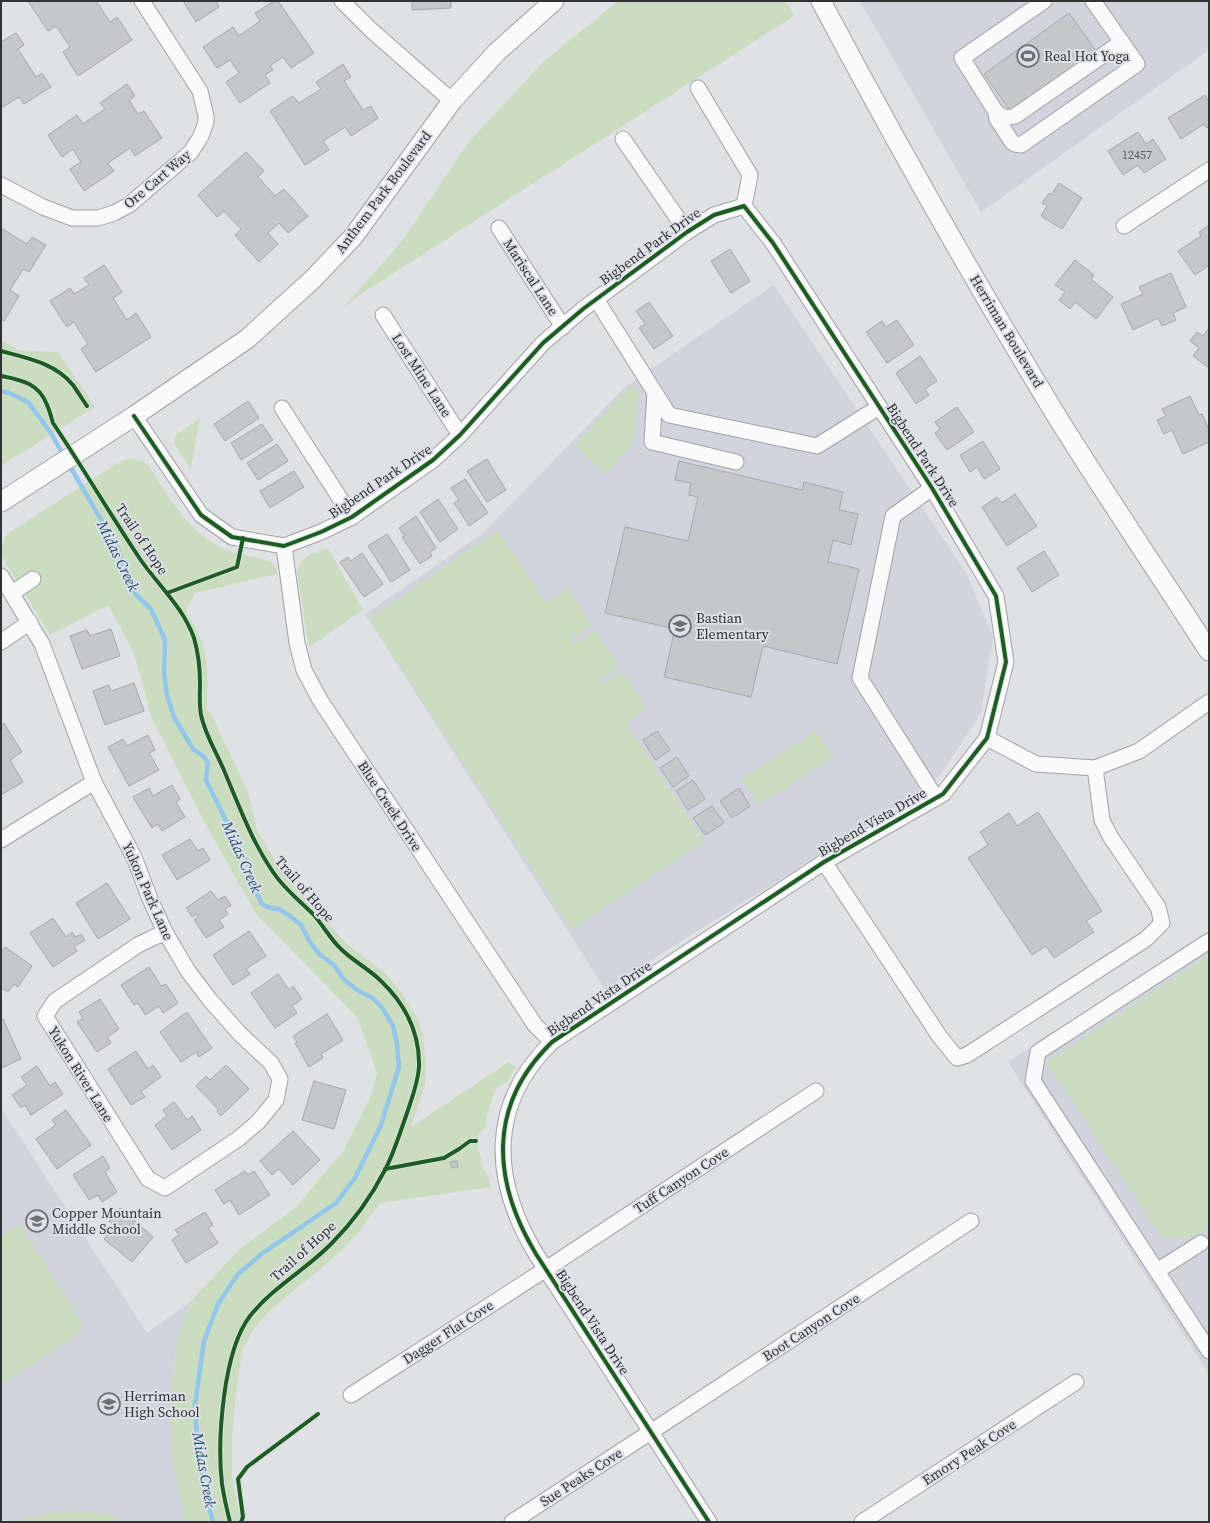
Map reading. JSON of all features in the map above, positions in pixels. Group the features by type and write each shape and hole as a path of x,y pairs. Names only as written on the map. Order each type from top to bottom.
{"main road":[{"name":"Anthem Park Boulevard","path":"1,502 134,416 247,339 313,279 353,237 452,101 497,52 554,1"},
{"name":"Herriman Boulevard","path":"821,1 941,219 1056,415 1209,651"}],"street":[{"name":"Ore Cart Way","path":"1,185 43,207 72,218 98,218 114,213 129,205 191,152 206,122 200,91 142,1"},
{"path":"342,1 371,30 452,101"},
{"path":"1044,1 962,58 996,112 997,119 1012,142 1015,144 1021,145 1027,142 1137,64 1096,2"},
{"path":"996,112 1005,118 1015,116 1122,42"},
{"path":"698,88 750,175 744,206"},
{"path":"623,139 687,232"},
{"path":"1124,226 1209,170"},
{"name":"Bigbend Park Drive","path":"284,546 321,532 352,516 433,460 460,435 543,343 596,299 714,214 744,206 773,243 932,488 996,596 1006,662 987,738"},
{"name":"Mariscal Lane","path":"499,228 563,327"},
{"path":"596,299 669,415 817,446 879,407"},
{"name":"Lost Mine Lane","path":"383,315 460,435"},
{"path":"655,393 652,442 736,462"},
{"path":"282,408 352,516"},
{"path":"134,416 202,515 232,536 284,546"},
{"path":"932,488 893,516 860,678 936,798"},
{"name":"Blue Creek Drive","path":"284,546 297,643 304,670 320,700 535,1025 552,1042"},
{"name":"Yukon Park Lane","path":"1,576 42,644 94,782 134,857 150,899 165,932 188,971 210,1000 240,1034 270,1064 280,1079 276,1100 258,1122 238,1139 165,1188"},
{"path":"12,593 34,579"},
{"path":"1,642 30,622"},
{"path":"987,738 1036,764 1095,768 1139,751 1209,702"},
{"name":"Bigbend Vista Drive","path":"709,1522 546,1269 527,1238 515,1213 505,1179 503,1149 508,1115 517,1089 531,1065 552,1042 824,862 943,794 987,738"},
{"path":"824,862 940,1038 957,1058 967,1055 1146,939 1162,923 1158,908 1113,842 1102,820 1095,768"},
{"path":"1,840 94,782"},
{"name":"Yukon River Lane","path":"165,932 138,945 55,1001 45,1016 148,1179 165,1188"},
{"path":"1209,941 1038,1052 1033,1081 1209,1351"},
{"name":"Tuff Canyon Cove","path":"546,1269 816,1091"},
{"name":"Boot Canyon Cove","path":"650,1432 971,1221"},
{"path":"1157,1271 1201,1243"},
{"name":"Dagger Flat Cove","path":"351,1395 546,1269"},
{"name":"Emory Peak Cove","path":"862,1522 1076,1382"},
{"name":"Sue Peaks Cove","path":"512,1522 650,1432"}],"shaded area":[{"path":"860,1 1209,1 1209,50 981,212"},
{"name":"Bastian Elementary","path":"774,285 966,573 993,637 981,713 939,777 878,818 605,989 365,614 482,534 625,387"},
{"path":"1209,932 1209,1374 1008,1062"},
{"path":"1,1108 147,1333 190,1302 178,1339 173,1371 171,1451 185,1522 1,1522"}],"green space":[{"path":"618,1 786,1 794,16 361,294 342,309 402,241 468,143 542,63"},
{"path":"1,340 21,351 58,352 95,407 1,466"},
{"path":"632,385 639,393 632,444 606,474 575,445"},
{"path":"200,418 191,469 174,444 176,435"},
{"path":"129,458 144,462 149,466 182,515 203,536 229,551 267,560 277,569 277,574 195,593 186,611 200,638 206,655 207,710 210,712 248,792 257,830 285,877 348,945 384,972 399,989 418,1019 423,1034 426,1065 425,1085 411,1127 509,1062 516,1067 508,1081 497,1088 494,1093 486,1118 486,1127 479,1134 478,1149 481,1156 481,1165 489,1178 491,1187 380,1203 360,1231 345,1247 268,1312 253,1330 242,1351 232,1435 232,1477 241,1522 185,1522 171,1451 171,1391 178,1339 190,1302 240,1249 295,1208 344,1150 371,1095 377,1073 357,1017 256,914 206,825 152,719 134,653 108,605 50,635 2,557 2,545 7,534 118,463"},
{"path":"498,530 546,603 568,588 592,625 570,640 574,644 595,630 619,667 598,681 601,686 622,672 647,709 626,723 704,841 572,929 369,619"},
{"path":"328,548 363,610 309,647 297,573 301,562 304,559 312,554"},
{"path":"816,731 833,757 759,805 742,779"},
{"path":"1209,955 1209,1226 1190,1238 1161,1237 1047,1062"},
{"path":"19,1224 82,1322 80,1333 1,1385 1,1236"},
{"path":"65,1511 100,1513 120,1517 122,1522 14,1522 29,1517"}],"building":[{"path":"28,1 96,1 110,22 117,17 132,40 78,76 63,52 70,47 56,26 48,31"},
{"path":"183,1 216,1 219,7 196,22"},
{"path":"274,1 278,1 314,53 291,68 283,57 270,66 273,70 265,75 270,83 240,103 226,82 239,73 230,60 217,68 203,47 233,27 239,36 260,21 255,13"},
{"path":"412,1 451,1 451,8 412,10"},
{"path":"1069,13 1097,52 1012,113 984,74"},
{"path":"16,33 24,45 18,49 36,77 42,73 51,87 24,104 19,97 1,108 1,42"},
{"path":"343,64 351,77 344,81 363,110 371,106 378,118 351,136 345,127 323,141 329,150 305,165 270,111 293,96 299,103 321,89 316,82"},
{"path":"127,84 135,96 129,100 138,114 144,111 162,138 135,156 130,148 108,163 114,171 84,191 70,169 81,162 73,149 62,157 48,135 77,115 83,124 105,109 100,103"},
{"path":"1205,95 1209,102 1209,127 1207,128 1204,124 1181,139 1168,118"},
{"path":"1138,132 1146,144 1153,139 1166,159 1144,173 1138,165 1123,175 1108,151"},
{"path":"246,152 264,171 258,177 275,196 284,189 308,216 288,233 279,223 268,233 278,244 259,262 235,235 241,229 224,211 217,217 198,195"},
{"path":"1059,183 1082,198 1062,229 1041,216 1047,206 1042,203 1049,193 1051,195"},
{"path":"1209,225 1209,265 1195,275 1178,251 1201,236 1199,232"},
{"path":"1,228 27,244 32,237 46,245 29,272 23,269 10,290 19,296 4,321 1,319"},
{"path":"730,249 750,281 731,293 711,261"},
{"path":"1075,260 1094,275 1091,279 1113,297 1096,319 1075,302 1070,309 1059,300 1065,292 1055,285"},
{"path":"104,265 122,292 113,298 127,320 136,313 151,337 96,372 81,349 88,344 74,322 67,327 50,301 70,288 74,294 89,285 84,278"},
{"path":"1171,273 1186,307 1173,313 1176,320 1162,326 1158,318 1133,330 1121,304 1143,294 1139,287"},
{"path":"649,302 673,336 654,349 639,328 645,324 636,311"},
{"path":"897,320 914,345 887,363 866,332 882,321 886,327"},
{"path":"1209,328 1209,368 1193,356 1199,348 1190,341 1197,332 1203,336"},
{"path":"920,356 937,381 925,389 929,395 916,404 896,373"},
{"path":"1190,396 1199,415 1202,414 1209,430 1209,442 1183,454 1172,430 1164,434 1157,420 1166,416 1162,409"},
{"path":"248,401 259,418 225,441 214,424"},
{"path":"957,407 974,432 947,450 935,433 940,429 935,422"},
{"path":"262,424 273,440 241,460 231,443"},
{"path":"983,441 1000,469 984,479 977,467 970,472 960,455"},
{"path":"277,444 288,461 258,480 247,463"},
{"path":"487,459 506,490 487,502 467,471"},
{"path":"679,461 802,490 804,482 843,492 839,510 858,514 851,545 833,540 828,562 859,569 837,664 763,646 751,697 664,677 675,629 605,613 625,527 688,541 698,497 689,495 691,483 675,480"},
{"path":"294,471 304,487 270,508 260,491"},
{"path":"465,479 488,513 469,526 454,503 459,500 451,488"},
{"path":"1015,494 1037,526 1007,546 982,507 997,497 1002,503"},
{"path":"438,499 458,529 440,542 420,512"},
{"path":"416,516 436,548 430,552 432,556 420,564 402,537 404,536 399,528"},
{"path":"387,534 410,570 391,582 368,546"},
{"path":"1044,551 1059,575 1032,592 1017,568"},
{"path":"362,553 383,584 364,597 340,562 348,557 351,561"},
{"path":"111,629 120,656 82,669 70,636 87,630 90,636"},
{"path":"134,683 144,711 105,725 93,691 109,685 111,691"},
{"path":"4,723 22,752 10,760 23,782 1,795 1,725"},
{"path":"657,731 670,750 655,760 643,740"},
{"path":"148,735 155,750 149,753 159,770 129,786 108,747 123,739 127,746"},
{"path":"677,757 689,776 673,787 660,768"},
{"path":"693,780 705,799 688,810 676,791"},
{"path":"172,785 180,799 176,802 185,817 162,831 158,824 152,828 133,797 149,788 153,796"},
{"path":"739,788 750,806 732,818 720,801"},
{"path":"712,806 724,823 705,835 693,818"},
{"path":"1038,812 1102,911 1086,921 1094,932 1054,958 1046,946 1032,955 968,858 988,845 980,832 1009,813 1017,826"},
{"path":"190,839 198,851 203,848 210,860 177,880 162,855"},
{"path":"107,883 130,919 98,939 76,903"},
{"path":"211,891 218,900 225,896 231,905 225,909 228,914 219,920 224,927 206,938 194,920 198,917 196,914 192,917 186,908"},
{"path":"53,918 66,937 72,932 76,937 81,934 85,940 74,947 77,951 53,967 30,933"},
{"path":"249,931 266,956 246,969 250,974 233,985 213,955"},
{"path":"5,947 32,966 18,987 14,984 8,992 1,988 1,953"},
{"path":"149,967 161,986 166,984 178,1003 163,1013 159,1006 145,1015 138,1003 134,1005 121,985"},
{"path":"278,974 289,990 293,986 302,999 292,1006 297,1013 275,1028 251,993"},
{"path":"100,999 119,1029 107,1037 111,1043 97,1052 77,1022 83,1018 79,1012"},
{"path":"187,1012 212,1048 199,1057 196,1052 181,1062 160,1032"},
{"path":"327,1014 343,1040 321,1054 323,1058 309,1067 295,1043 297,1042 293,1036"},
{"path":"3,1019 21,1059 1,1068 1,1020"},
{"path":"136,1051 148,1069 153,1065 161,1077 141,1091 145,1097 131,1105 108,1069"},
{"path":"226,1065 249,1089 221,1116 217,1111 218,1109 196,1086 206,1076 210,1080"},
{"path":"37,1066 50,1086 55,1082 63,1094 31,1115 25,1105 21,1108 12,1095 27,1085 21,1077"},
{"path":"314,1081 346,1090 334,1129 302,1120"},
{"path":"174,1102 187,1120 192,1116 201,1130 172,1150 155,1125 167,1116 163,1110"},
{"path":"66,1110 91,1145 57,1169 36,1139 56,1125 52,1120"},
{"path":"293,1131 320,1160 293,1185 279,1169 272,1175 260,1161"},
{"path":"103,1156 110,1168 105,1172 117,1192 102,1202 98,1195 89,1200 73,1175"},
{"path":"457,1161 458,1167 452,1168 450,1162"},
{"path":"245,1171 248,1175 254,1171 270,1195 239,1215 230,1200 224,1204 215,1190"},
{"path":"120,1208 153,1237 132,1262 104,1239 115,1226 109,1221"},
{"path":"205,1212 213,1225 208,1228 218,1243 186,1263 172,1240 179,1235 175,1230"}],"waterway":[{"name":"Midas Creek","path":"1,391 28,402 51,433 64,457"},
{"name":"Midas Creek","path":"68,463 117,547 128,580 136,595 151,609 165,640 164,672 167,695 174,717 193,749 203,756 208,763 206,780 251,871 250,880 262,904 270,908 279,909 301,925 310,942 319,954 334,965 344,980 359,991 373,998 383,1009 393,1026 397,1044 399,1067 381,1125 355,1178 336,1203 263,1253 238,1274 218,1304 204,1341 195,1405 198,1449 206,1495 213,1522"}],"cycle path":[{"path":"134,416 201,515 232,537 284,546 321,532 352,517 433,460 460,435 543,343 583,309 687,232 714,215 744,206 773,243 932,488 996,596 1006,662 987,738 943,794 824,862 552,1042 531,1066 516,1091 507,1118 503,1144 505,1171 511,1199 521,1227 536,1254 709,1522"},
{"path":"1,351 40,362 58,371 73,385 87,406"},
{"name":"Trail of Hope","path":"1,376 16,379 34,387 44,398 53,423 118,525 147,569 177,606 183,616 194,638 197,649 200,677 200,707 203,722 245,821 265,860 282,884 313,914 337,945 390,990 404,1009 414,1031 417,1042 419,1067 414,1092 391,1157 374,1190 340,1235 312,1261 269,1296 250,1316 241,1331 228,1373 224,1397 220,1444 222,1484 230,1522"},
{"path":"167,593 237,567 243,538"},
{"path":"385,1169 444,1158 470,1141 476,1141"},
{"path":"241,1522 243,1517 238,1479 247,1467 318,1414"}],"place":[{"name":"Real Hot Yoga","path":"1028,56"},
{"name":"Bastian Elementary","path":"680,626"},
{"name":"Copper Mountain Middle School","path":"37,1221"},
{"name":"Herriman High School","path":"109,1404"}]}
